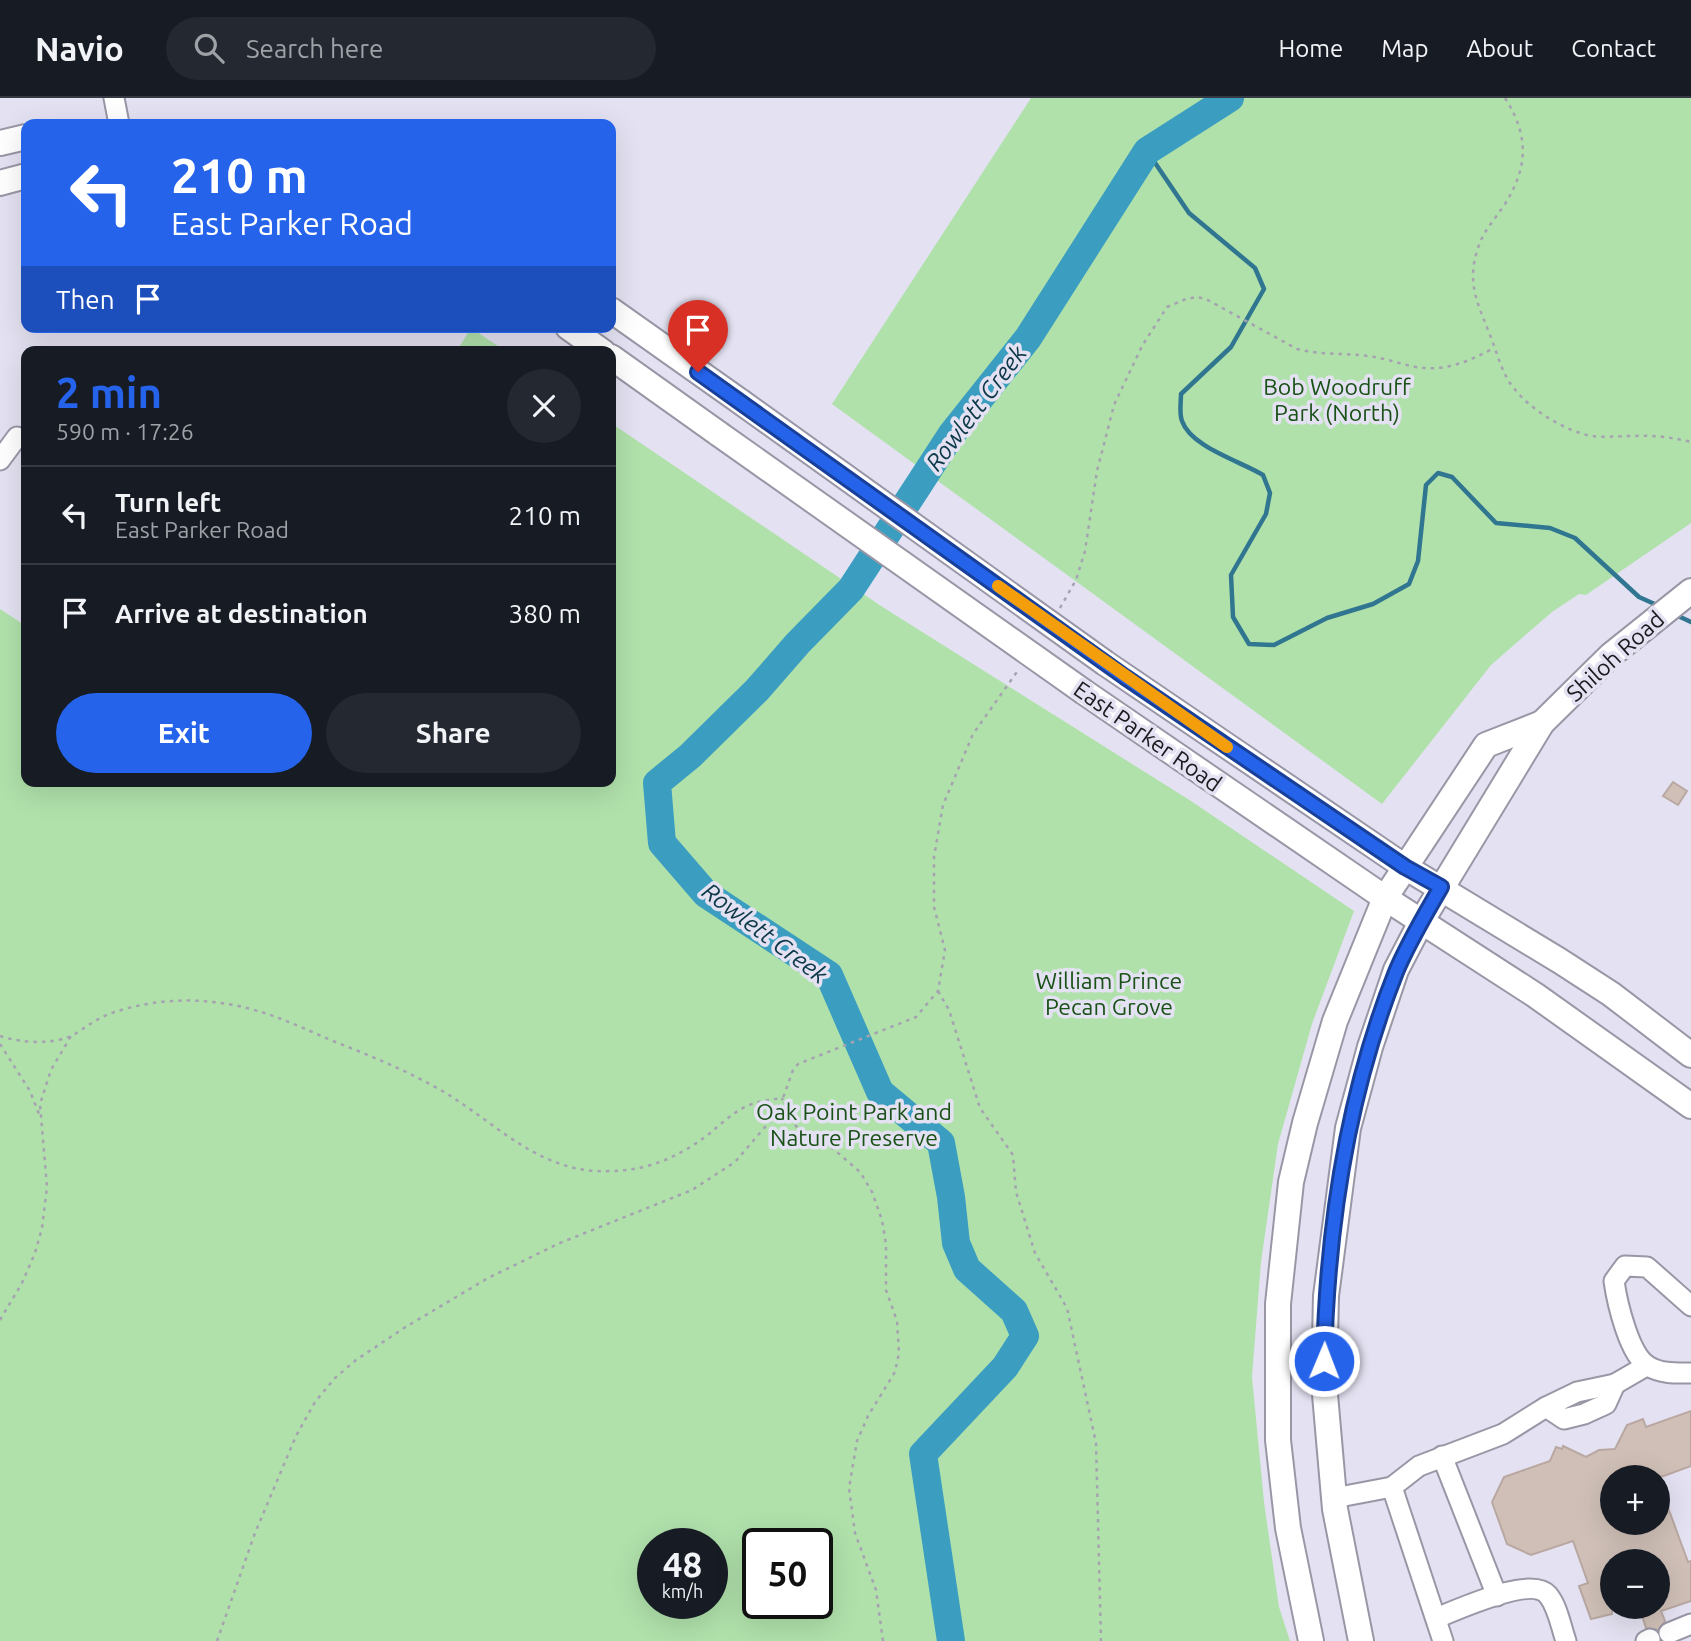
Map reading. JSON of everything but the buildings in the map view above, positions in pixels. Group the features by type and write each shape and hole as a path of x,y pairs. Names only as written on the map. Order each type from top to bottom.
{"main road":[{"path":"0,143 21,138"},
{"path":"0,183 21,177"},
{"name":"East Parker Road","path":"616,314 1105,663 1405,867 1570,968 1691,1055"},
{"path":"576,333 595,346"},
{"name":"East Parker Road","path":"616,361 1084,692 1385,898 1535,995 1691,1106"},
{"name":"Shiloh Road","path":"1361,1641 1334,1498 1324,1383 1326,1296 1348,1128 1370,1047 1396,970 1421,922 1542,723 1639,630 1691,591"},
{"name":"Shiloh Road","path":"1311,1641 1288,1528 1278,1440 1278,1304 1294,1170 1335,1021 1385,898 1486,746 1542,723"}],"street":[{"path":"114,98 118,119"},
{"path":"0,460 17,437"},
{"path":"1691,1306 1647,1267 1625,1266 1614,1281 1618,1307 1632,1345 1646,1366 1669,1374 1691,1373"},
{"path":"1334,1498 1392,1486 1419,1466 1503,1434 1546,1407 1577,1392 1615,1384 1646,1366"},
{"path":"1546,1407 1563,1419 1584,1414 1606,1404 1615,1384"},
{"path":"1577,1392 1584,1414"},
{"path":"1442,1456 1497,1597"},
{"path":"1392,1486 1443,1641"},
{"path":"1436,1618 1517,1590 1538,1588 1548,1595 1566,1641"},
{"path":"1669,1633 1691,1624"}],"path":[{"path":"1505,98 1519,126 1523,143 1521,172 1478,248 1474,278 1477,306 1509,381 1534,408 1582,434 1606,437 1653,436 1691,442"},
{"path":"1238,318 1297,349 1365,355 1433,368 1469,361 1494,348"},
{"path":"938,991 949,1010 981,1108 1013,1156 1016,1192 1035,1254 1067,1308 1096,1443 1101,1641"},
{"path":"0,1036 42,1041 71,1036 107,1015 157,1002 213,1002 269,1012 396,1066 426,1082 463,1104 534,1154 561,1164 599,1171 635,1169 671,1159 697,1143 735,1112 758,1102 783,1098"},
{"path":"218,1641 255,1533 296,1436 314,1402 335,1378 356,1360 404,1328 488,1278 560,1243 692,1190 735,1162 771,1119 783,1098 793,1069 798,1064 880,1032"},
{"path":"0,1320 22,1283 42,1228 47,1187 40,1104 46,1082 71,1036"},
{"path":"0,1044 30,1091 40,1117"},
{"path":"783,1098 793,1123 830,1146 860,1172 872,1192 883,1220 886,1290 897,1321 899,1353 891,1381 868,1416 858,1441 849,1488 855,1533 876,1590 883,1641"}],"green space":[{"name":"Bob Woodruff Park (North)","path":"1031,98 1691,98 1691,523 1586,595 1579,594 1552,612 1491,665 1382,804 832,404"},
{"path":"468,333 478,333 498,346 460,346"},
{"name":"Oak Point Park and Nature Preserve","path":"616,426 881,606 1191,801 1354,911 1312,1024 1278,1144 1261,1262 1252,1377 1264,1502 1279,1607 1290,1641 0,1641 0,609 21,623 21,787 616,787"}],"waterway":[{"name":"Rowlett Creek","path":"951,1641 923,1454 1005,1367 1025,1336 1014,1311 967,1269 956,1243 941,1143 880,1092 829,975 706,894 662,843 657,783 690,756 757,690 851,589 951,435 1028,338 1147,151 1230,98"},
{"path":"1147,151 1189,213 1255,268 1264,289 1231,347 1181,394 1180,408 1182,421 1195,438 1263,475 1270,493 1266,514 1231,575 1233,617 1249,644 1274,645 1327,618 1373,604 1409,584 1418,561 1426,485 1438,473 1452,477 1496,523 1550,528 1575,538 1639,597 1659,606"},
{"path":"1676,615 1691,622"}],"slow traffic":[{"path":"998,586 1227,747"}],"route":[{"path":"698,372 1164,705 1405,867 1441,887 1396,970 1370,1047 1348,1128 1326,1296 1324,1361"}],"park label":[{"name":"William Prince Pecan Grove","path":"1109,993"}]}
